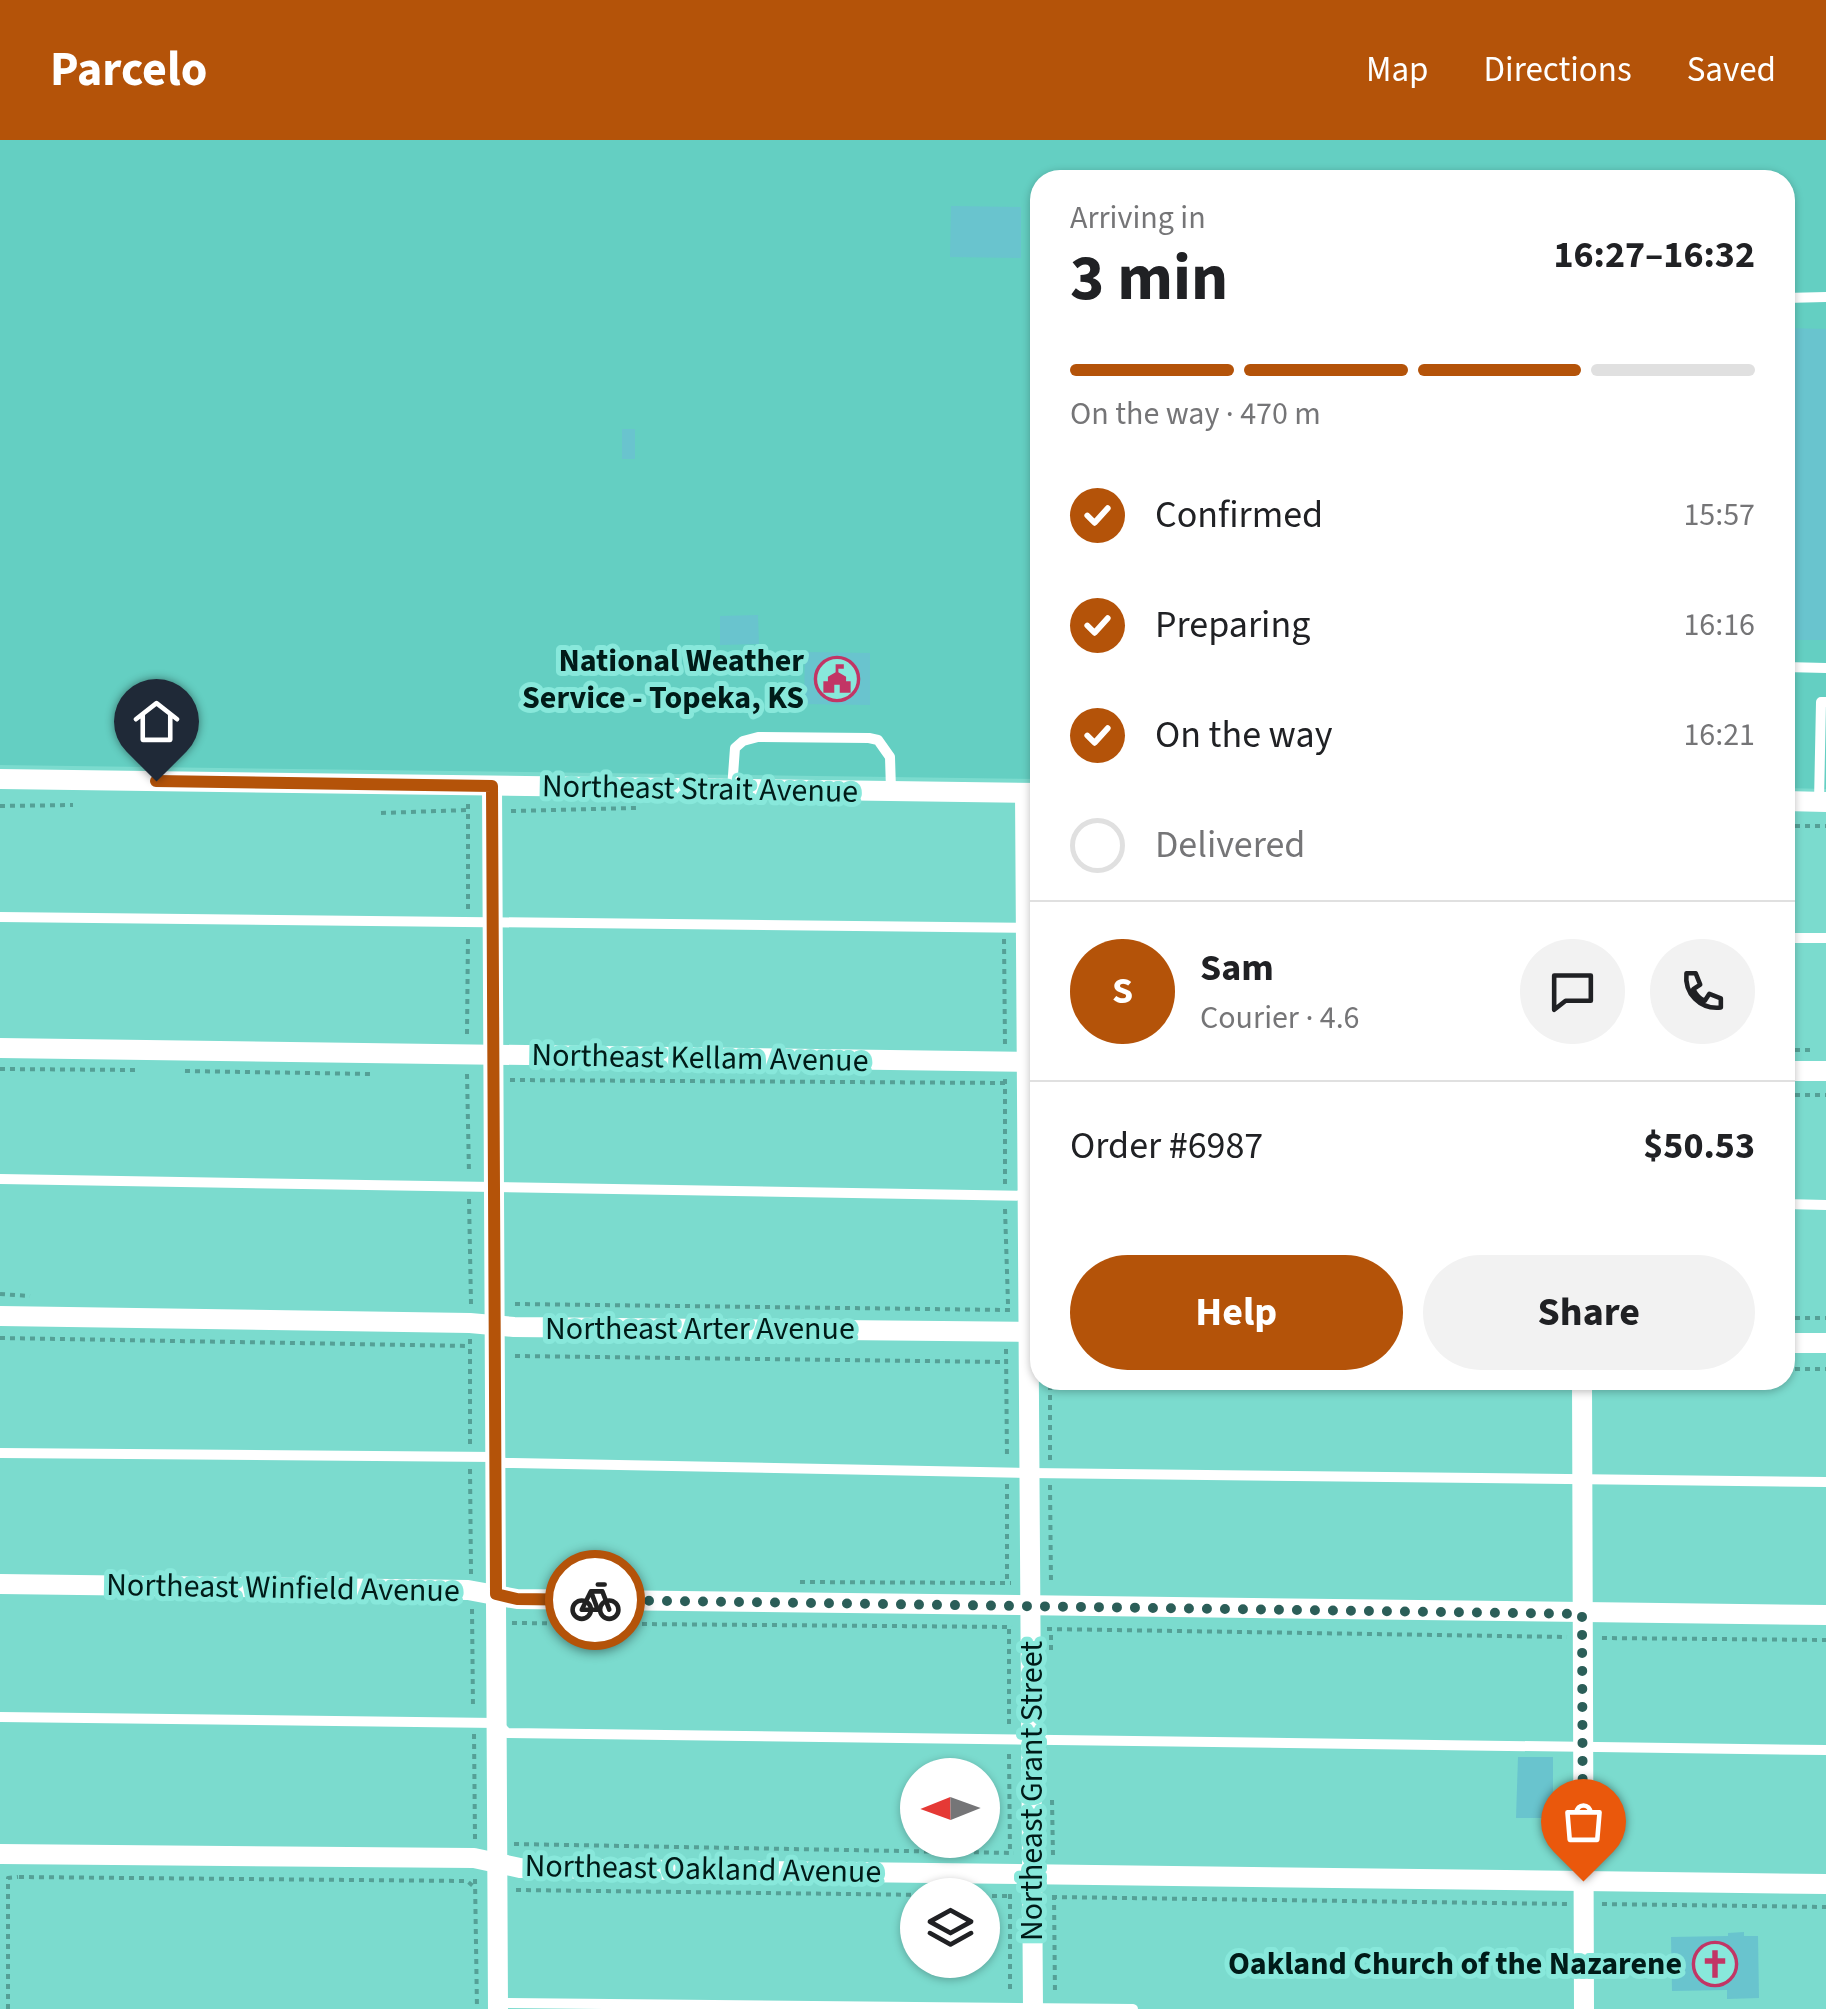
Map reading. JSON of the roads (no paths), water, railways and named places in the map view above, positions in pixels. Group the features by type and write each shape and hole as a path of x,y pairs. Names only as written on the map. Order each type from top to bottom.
{"street":[{"name":"Northeast Strait Avenue","path":"0,778 1030,793"},
{"path":"492,786 498,2006"},
{"path":"1795,802 1823,802"},
{"name":"Northeast Kellam Avenue","path":"0,1048 467,1054 1030,1069"},
{"path":"1795,1071 1826,1071"},
{"name":"Northeast Arter Avenue","path":"0,1316 470,1323 495,1314 1030,1324"},
{"path":"1795,1342 1826,1343"},
{"name":"Northeast Grant Street","path":"1032,1390 1040,1473 1030,1595 1041,1629 1031,1740 1033,2008"},
{"path":"1582,1390 1584,2009"},
{"name":"Northeast Winfield Avenue","path":"0,1584 467,1583 496,1584 517,1599 1030,1595 1053,1605 1826,1615"},
{"name":"Northeast Oakland Avenue","path":"9,1854 474,1858 514,1868 1032,1864 1054,1874 1826,1884"}],"lane":[{"path":"1795,298 1826,297"},
{"path":"1795,667 1826,668"},
{"path":"1823,802 1821,702 1826,702"},
{"path":"732,789 735,748 743,740 850,738 878,740 885,747 890,757 891,791"},
{"path":"0,917 1030,928"},
{"path":"1795,938 1826,938"},
{"path":"0,1179 1030,1196"},
{"path":"1795,1204 1826,1205"},
{"path":"0,1453 496,1456 514,1463 1826,1482"},
{"path":"0,1717 474,1722 497,1723 507,1733 1826,1750"},
{"path":"498,2006 1134,2009"}],"place":[{"name":"National Weather Service - Topeka, KS","path":"837,679"},
{"name":"Oakland Church of the Nazarene","path":"1715,1964"}]}
